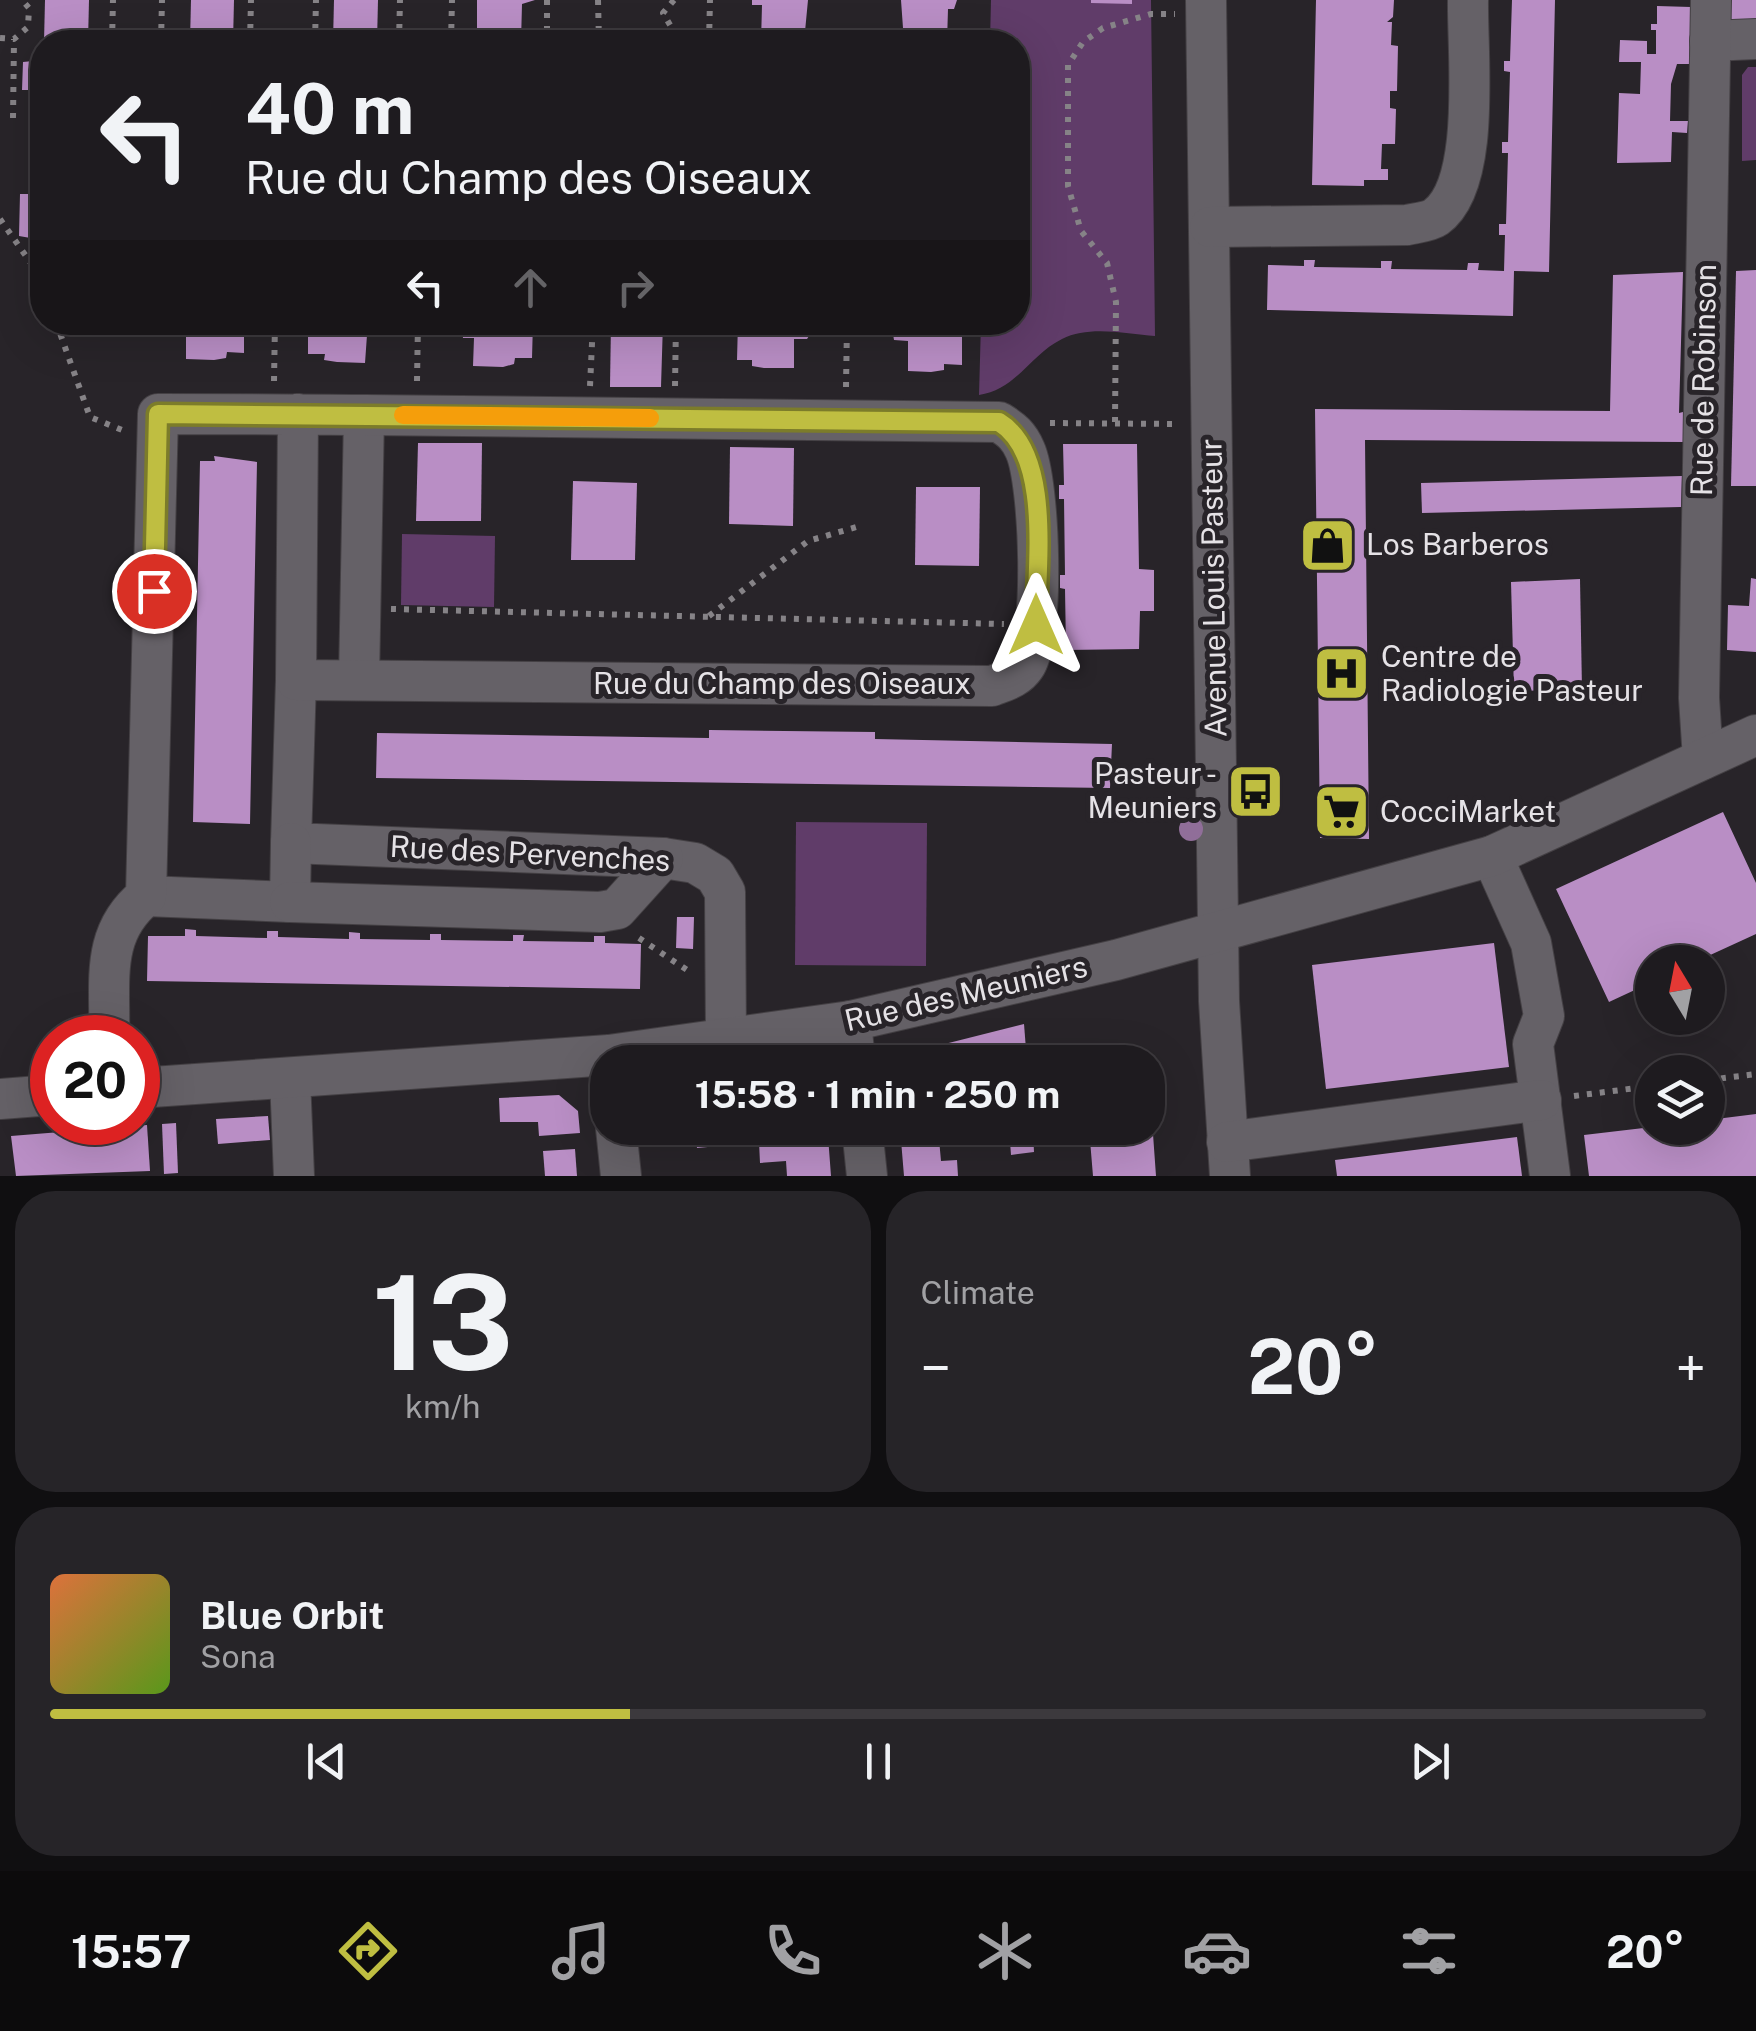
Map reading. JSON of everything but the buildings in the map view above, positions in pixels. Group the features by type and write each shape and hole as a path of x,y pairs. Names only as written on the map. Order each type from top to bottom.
{"street":[{"path":"1210,227 1406,226 1435,218 1452,198 1466,168 1468,0"},
{"name":"Rue de Robinson","path":"1702,759 1699,698 1711,0"},
{"name":"Avenue Louis Pasteur","path":"1206,7 1218,933 1228,1159"},
{"path":"1710,41 1756,40"},
{"path":"286,414 296,680 290,902"},
{"path":"146,896 158,426 286,414 999,422 1016,432"},
{"path":"358,680 364,415"},
{"name":"Rue du Champ des Oiseaux","path":"296,680 992,686 1013,678 1026,665 1036,625 1036,506 1026,451 1016,432"},
{"name":"Rue des Meuniers","path":"706,1045 851,1022 1218,933 1492,856 1756,735"},
{"name":"Rue des Pervenches","path":"292,843 663,858 695,863 715,875 725,892 726,1042"},
{"path":"1492,856 1531,943 1544,1016 1533,1044 1550,1176"},
{"path":"110,1015 112,940 124,914 146,896 594,912 616,909 663,858"},
{"path":"851,1022 853,1045"},
{"name":"Rue des Meuniers","path":"160,1087 590,1060"},
{"path":"290,1078 294,1176"},
{"path":"0,1099 30,1097"},
{"path":"1228,1159 1541,1100"},
{"path":"618,1145 621,1176"},
{"path":"863,1145 866,1176"}],"path":[{"path":"0,38 22,35 30,18 22,0"},
{"path":"112,30 113,0"},
{"path":"161,30 162,0"},
{"path":"250,30 251,0"},
{"path":"315,30 316,0"},
{"path":"399,30 400,0"},
{"path":"452,0 452,30"},
{"path":"547,0 547,30"},
{"path":"598,0 599,30"},
{"path":"673,30 663,13 674,0"},
{"path":"709,30 710,0"},
{"path":"1115,422 1119,334 1112,280 1106,263 1081,230 1068,186 1068,65 1083,42 1104,28 1151,14 1206,7"},
{"path":"13,118 14,39"},
{"path":"0,218 30,262"},
{"path":"61,335 90,417 110,427 158,426"},
{"path":"277,335 286,414"},
{"path":"416,416 418,335"},
{"path":"589,418 592,335"},
{"path":"674,418 676,335"},
{"path":"846,420 847,335"},
{"path":"1016,432 1037,424 1212,425"},
{"path":"708,617 808,541 860,526"},
{"path":"360,608 1036,625"},
{"path":"594,912 597,923 622,935 645,939 727,1000"},
{"path":"1725,1078 1756,1074"},
{"path":"1541,1100 1635,1088"}],"shaded area":[{"path":"991,0 1151,0 1155,336 1108,332 1073,335 1051,346 1003,386 979,395 981,335 1030,335 1030,30 990,30"},
{"path":"1748,67 1756,67 1756,160 1742,161 1742,75"},
{"path":"402,534 495,536 494,607 401,605"},
{"path":"796,822 927,823 926,966 795,965"}],"slow traffic":[{"path":"403,415 650,418"}],"place":[{"name":"Los Barberos","path":"1327,545"},
{"name":"Centre de Radiologie Pasteur","path":"1342,674"},
{"name":"Pasteur - Meuniers","path":"1256,791"},
{"name":"CocciMarket","path":"1341,812"}],"route":[{"path":"154,591 158,414 999,422 1016,432 1033,475 1036,625"}]}
